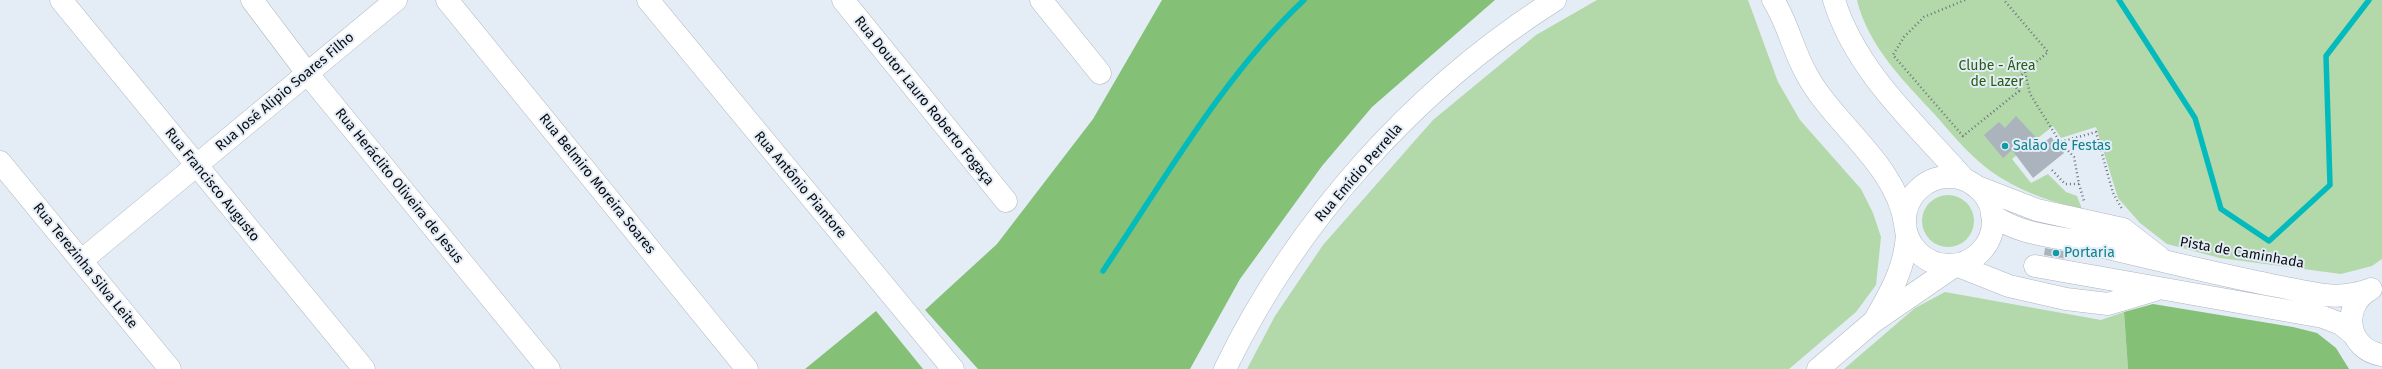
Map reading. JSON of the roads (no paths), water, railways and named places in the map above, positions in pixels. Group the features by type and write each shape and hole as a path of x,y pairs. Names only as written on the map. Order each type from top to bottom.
{"street":[{"name":"Rua Francisco Augusto","path":"61,0 364,369"},
{"name":"Rua Heráclito Oliveira de Jesus","path":"252,0 307,73 549,369"},
{"name":"Rua José Alipio Soares Filho","path":"81,261 396,0"},
{"name":"Rua Belmiro Moreira Soares","path":"448,0 747,369"},
{"name":"Rua Antônio Piantore","path":"648,0 953,369"},
{"name":"Rua Doutor Lauro Roberto Fogaça","path":"843,0 1006,201"},
{"path":"1041,0 1100,73"},
{"name":"Rua Emídio Perrella","path":"1225,369 1246,326 1264,296 1314,226 1363,165 1408,116 1451,77 1511,28 1555,0"},
{"path":"1773,0 1782,15 1806,74 1820,97 1874,161 1891,185 1902,208 1906,230 1913,247 1922,257 1940,265 1956,265 2009,286 2066,299 2108,304 2158,289"},
{"path":"1834,0 1840,20 1853,45 1875,78 1980,195 2011,227 2024,231 2116,231"},
{"name":"Rua Terezinha Silva Leite","path":"0,162 170,369"},
{"path":"1873,322 1902,269 1906,252 1906,230 1910,201 1924,185 1944,178 1980,195 2116,231 2137,255 2140,268 2134,280 2130,283"},
{"path":"1818,369 1873,322 1956,265 1972,259 1985,246 1992,228 1980,195"},
{"path":"2116,231 2124,242 2166,263"},
{"path":"2107,279 2101,275 2099,265 2100,259 2116,231"},
{"path":"2137,255 2166,263 2324,295 2353,295 2378,286"},
{"path":"2035,266 2331,319 2367,346"},
{"path":"2378,286 2356,302 2351,312 2380,369"}],"waterway":[{"path":"1103,271 1172,165 1221,95 1247,61 1275,29 1304,0"},
{"path":"2119,0 2195,118 2221,209 2269,241 2330,185 2326,56 2369,0"}],"place":[{"name":"Salão de Festas","path":"2005,146"},
{"name":"Portaria","path":"2056,253"}],"park label":[{"name":"Clube - Área de Lazer","path":"1997,74"}]}
